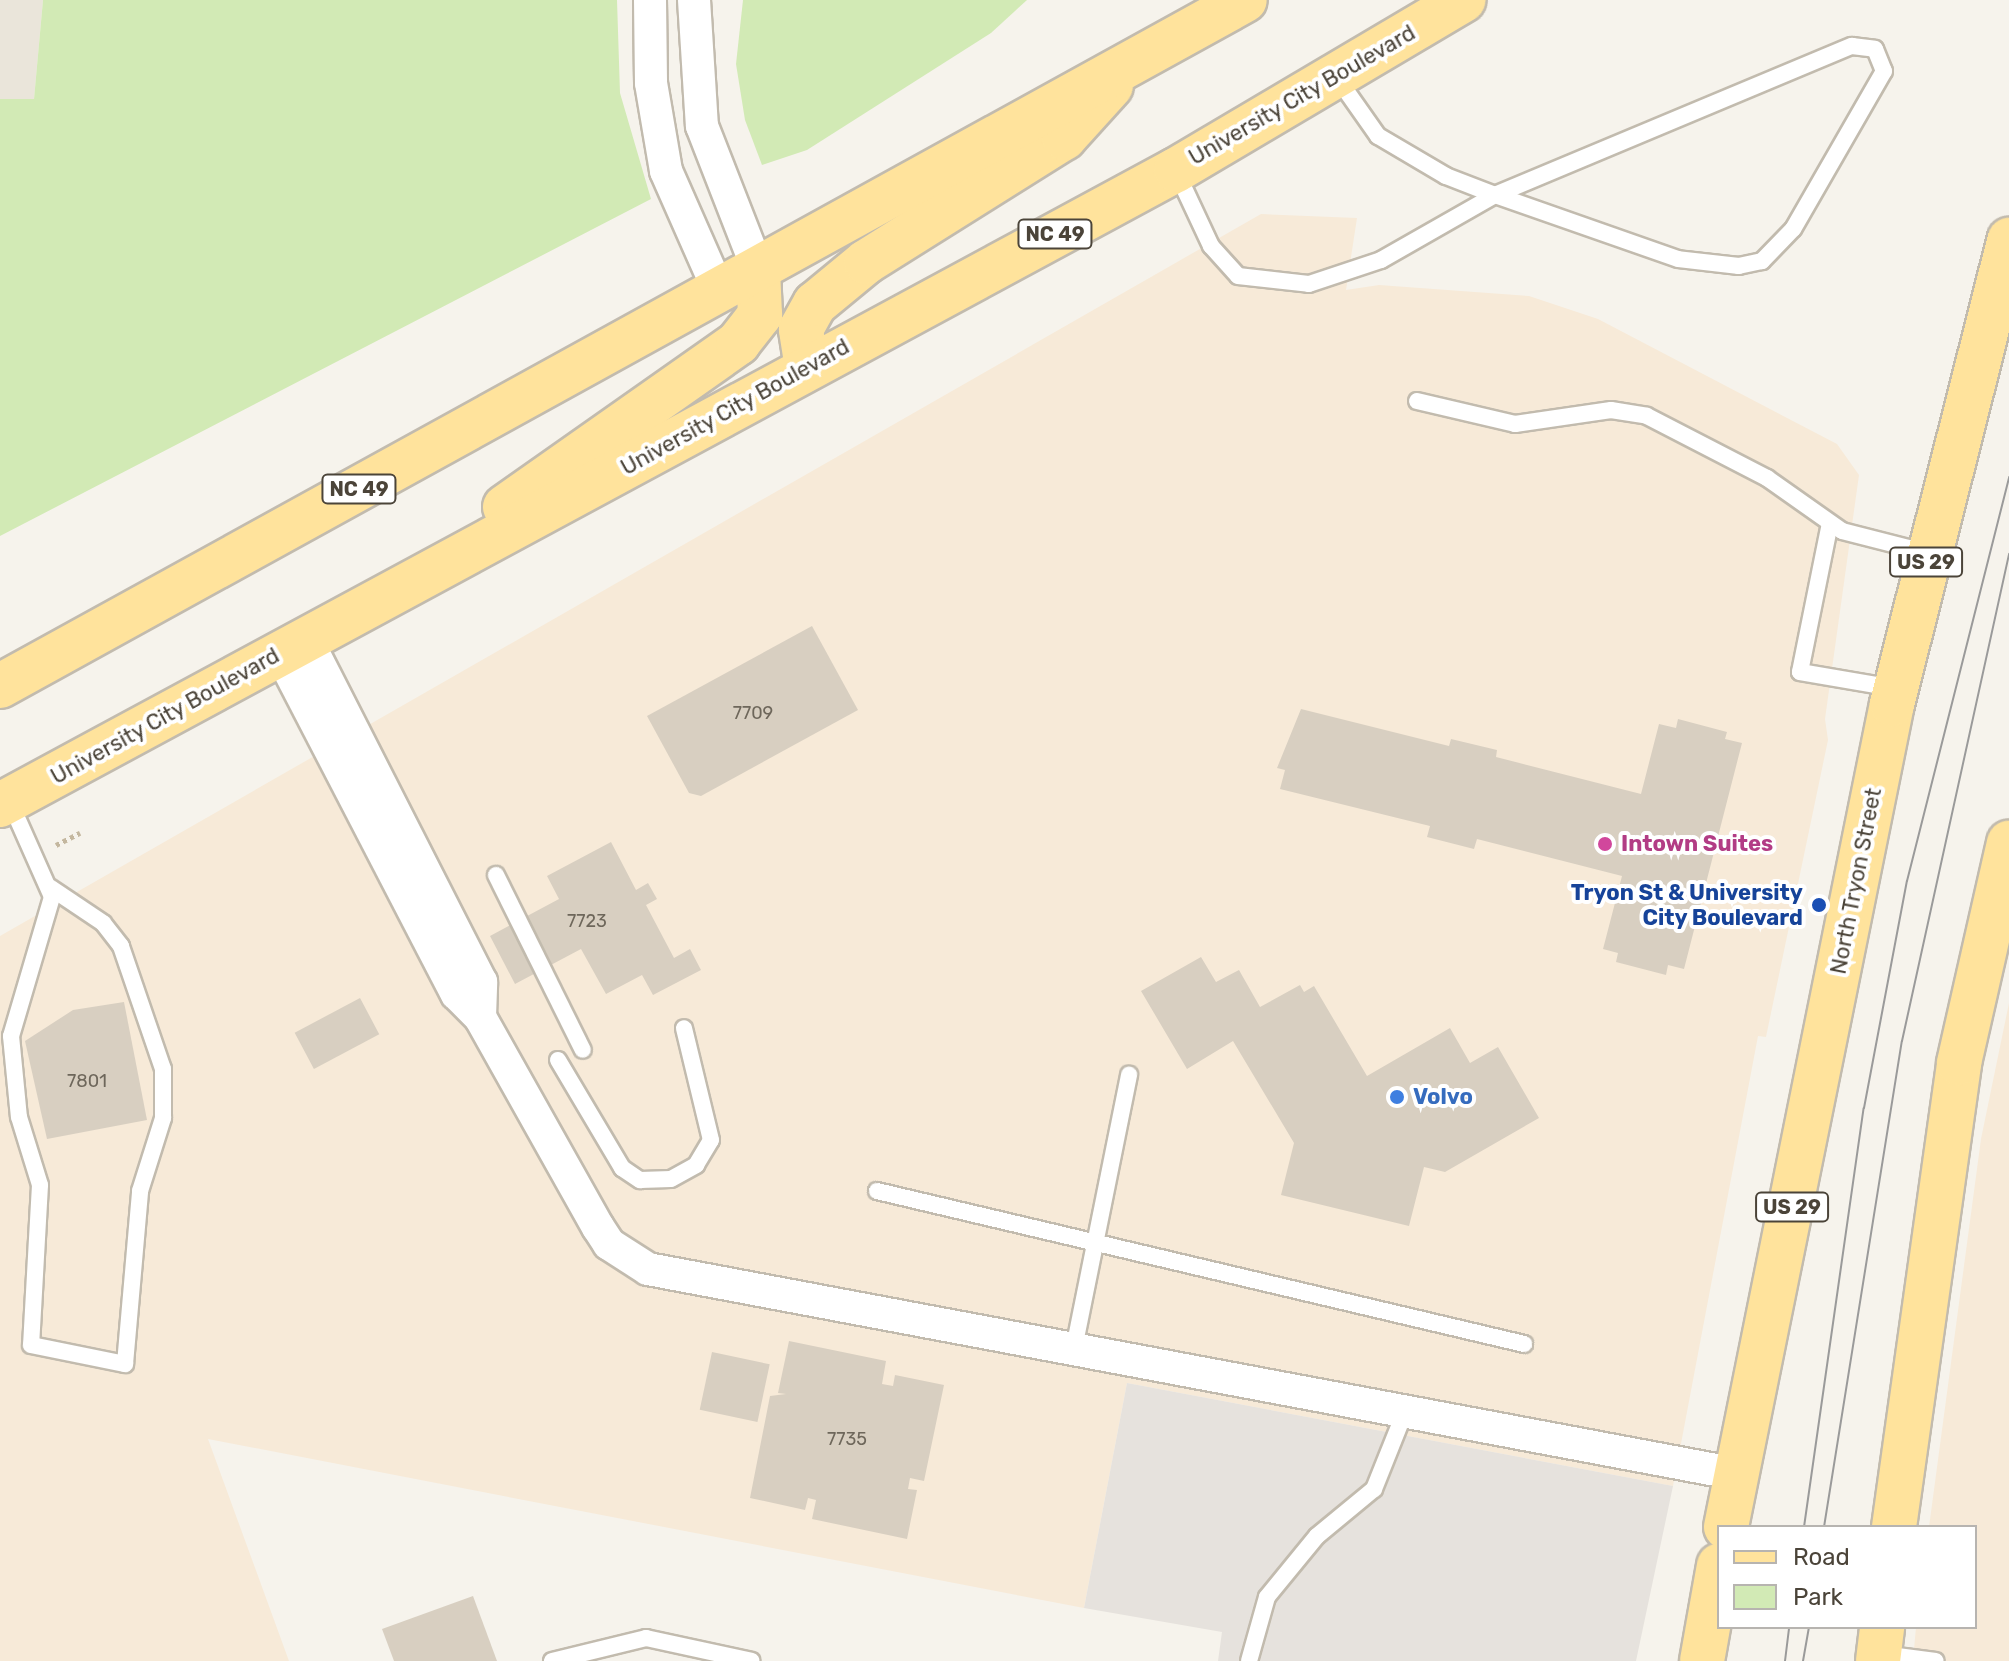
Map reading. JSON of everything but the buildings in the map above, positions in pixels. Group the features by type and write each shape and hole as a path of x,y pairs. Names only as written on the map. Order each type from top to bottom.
{"main road":[{"name":"NC 49","path":"0,686 1245,0"},
{"name":"University City Boulevard","path":"4,803 1176,170 1464,0"},
{"path":"807,368 801,329 815,304 866,262 1064,138 1134,61"},
{"name":"North Tryon Street","path":"1726,1525 1896,688 2009,240"},
{"path":"418,581 516,497 738,343 760,315 758,270"},
{"path":"1894,1525 1921,1293 1999,930 2009,843"},
{"path":"1702,1661 1717,1577"}],"street":[{"path":"650,0 651,83 666,171 719,291"},
{"path":"694,0 702,126 758,270"},
{"path":"293,646 457,994 480,1017 598,1227 635,1263 683,1279 1737,1474"}],"lane":[{"path":"1176,170 1223,262 1238,276 1288,285 1381,260 1495,195 1852,46 1875,49 1884,71 1793,229 1762,261 1711,266 1678,259 1495,195 1378,136 1337,77"},
{"path":"1417,401 1515,424 1611,410 1647,416 1767,478 1830,523 1854,536 1928,553"},
{"path":"1830,523 1800,672 1896,688"},
{"path":"4,803 51,888 103,923 121,946 163,1069 163,1118 140,1191 125,1364 31,1345 39,1165 19,1117 11,1036 51,888"},
{"path":"496,875 583,1050"},
{"path":"558,1060 622,1168 640,1180 671,1179 696,1165 711,1140 684,1028"},
{"path":"1073,1353 1129,1075"},
{"path":"877,1191 1524,1344"},
{"path":"1249,1661 1267,1597 1317,1536 1374,1489 1404,1414"},
{"path":"552,1661 646,1638 749,1661"},
{"path":"1879,1647 1936,1661"}],"shaded area":[{"path":"0,0 43,0 34,99 0,99"},
{"path":"1261,214 1357,218 1346,290 1379,285 1529,296 1598,319 1837,444 1859,475 1825,719 1828,740 1766,1037 1758,1036 1673,1486 1127,1383 1084,1608 208,1439 289,1661 0,1661 0,936"},
{"path":"2009,1003 2009,1661 1913,1661 1916,1629 1977,1629 1977,1525 1929,1525 1981,1139"},
{"path":"1127,1383 1673,1486 1636,1661 1218,1661 1222,1632 1084,1608"}],"green space":[{"path":"43,0 617,0 620,93 651,199 0,536 0,99 34,99"},
{"path":"743,0 1027,0 991,33 807,150 762,165 745,120 736,64"}],"tram line":[{"path":"1804,1525 1864,1108 1907,881 2009,477"},
{"path":"1824,1525 1902,1041 2009,554"},
{"path":"1785,1661 1789,1629"},
{"path":"1803,1661 1809,1629"}],"place":[{"name":"Intown Suites","path":"1605,844"},
{"name":"Tryon St & University City Boulevard","path":"1819,905"},
{"name":"Volvo","path":"1397,1097"}]}
